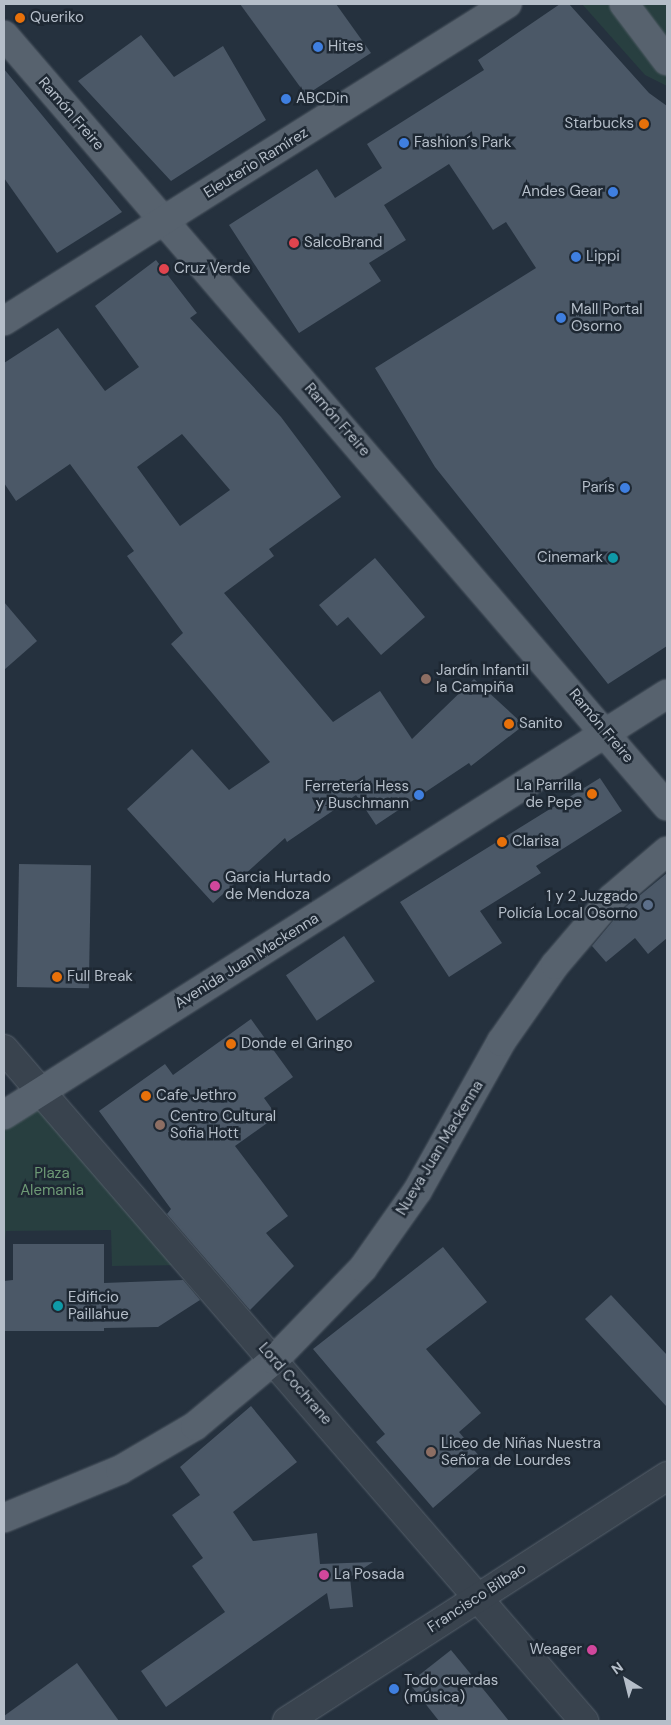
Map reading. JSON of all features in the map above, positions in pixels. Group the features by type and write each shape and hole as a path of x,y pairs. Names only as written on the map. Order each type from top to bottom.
{"main road":[{"name":"Eleuterio Ramírez","path":"4,321 507,4"},
{"path":"624,4 667,61"},
{"name":"Ramón Freire","path":"4,36 607,732 667,806"},
{"name":"Avenida Juan Mackenna","path":"4,1115 667,694"},
{"name":"Nueva Juan Mackenna","path":"4,1518 120,1470 195,1426 274,1360 362,1268 407,1206 501,1042 555,965 612,898 667,851"}],"street":[{"name":"Lord Cochrane","path":"4,1049 584,1721"},
{"name":"Francisco Bilbao","path":"287,1721 667,1476"}],"green space":[{"path":"582,4 667,4 667,86 645,75"},
{"name":"Plaza Alemania","path":"40,1091 187,1265 112,1266 111,1230 6,1231 4,1249 4,1114"}],"building":[{"name":"Hites","path":"240,4 336,4 371,53 306,95"},
{"name":"Mall Portal Osorno","path":"560,4 569,4 649,93 667,106 667,646 608,684 435,467 375,368 536,268 506,222 493,230 449,164 384,205 406,240 369,263 381,281 299,333 229,225 317,169 335,198 382,168 367,144 484,70 478,60"},
{"path":"141,35 174,77 223,46 266,120 171,181 78,81"},
{"path":"4,69 122,212 57,253 4,178"},
{"path":"156,260 197,313 190,318 281,417 341,497 269,549 274,556 224,593 333,722 380,691 412,739 474,679 524,725 471,766 469,763 376,825 356,795 287,842 285,838 213,903 127,809 192,749 229,790 270,762 171,644 183,633 127,556 134,551 70,464 16,501 4,483 4,363 58,328 105,391 139,367 95,306","holes":["182,434 230,490 180,526 137,467"]},
{"path":"375,558 425,617 381,655 348,617 337,626 319,605"},
{"path":"4,602 37,641 4,670"},
{"path":"600,778 622,811 536,866 541,873 480,911 502,943 449,977 400,902"},
{"path":"19,864 91,865 89,988 17,987"},
{"name":"1 y 2 Juzgado Policía Local Osorno","path":"667,873 667,938 648,954 635,938 606,962 592,946 622,910"},
{"path":"344,936 375,982 317,1021 286,975"},
{"path":"251,1019 293,1077 264,1098 277,1116 235,1146 288,1216 266,1233 294,1266 250,1310 167,1214 171,1209 99,1111 165,1064 173,1075"},
{"name":"Edificio Paillahue","path":"13,1244 104,1244 104,1283 183,1280 200,1300 158,1327 104,1328 104,1331 4,1331 4,1281 13,1280"},
{"path":"443,1247 487,1302 426,1349 481,1413 459,1432 485,1463 433,1508 376,1442 385,1434 313,1349"},
{"path":"611,1295 667,1355 667,1407 585,1319"},
{"path":"251,1406 297,1462 233,1512 253,1541 317,1533 320,1564 373,1562 350,1577 353,1607 330,1609 327,1593 166,1707 141,1671 225,1612 192,1566 203,1558 172,1515 200,1495 180,1467"},
{"path":"451,1650 509,1721 439,1721 409,1683"},
{"path":"77,1663 119,1721 4,1721 4,1716"}],"place":[{"name":"Queriko","path":"20,18"},
{"name":"Hites","path":"318,47"},
{"name":"ABCDin","path":"286,99"},
{"name":"Starbucks","path":"644,124"},
{"name":"Fashion´s Park","path":"404,143"},
{"name":"Andes Gear","path":"613,192"},
{"name":"SalcoBrand","path":"294,243"},
{"name":"Lippi","path":"576,257"},
{"name":"Cruz Verde","path":"164,269"},
{"name":"Mall Portal Osorno","path":"561,318"},
{"name":"París","path":"625,488"},
{"name":"Cinemark","path":"613,558"},
{"name":"Jardín Infantil la Campiña","path":"426,679"},
{"name":"Sanito","path":"509,724"},
{"name":"La Parrilla de Pepe","path":"592,794"},
{"name":"Ferretería Hess y Buschmann","path":"419,795"},
{"name":"Clarisa","path":"502,842"},
{"name":"Garcia Hurtado de Mendoza","path":"215,886"},
{"name":"1 y 2 Juzgado Policía Local Osorno","path":"648,905"},
{"name":"Full Break","path":"57,977"},
{"name":"Donde el Gringo","path":"231,1044"},
{"name":"Cafe Jethro","path":"146,1096"},
{"name":"Centro Cultural Sofia Hott","path":"160,1125"},
{"name":"Edificio Paillahue","path":"58,1306"},
{"name":"Liceo de Niñas Nuestra Señora de Lourdes","path":"431,1452"},
{"name":"La Posada","path":"324,1575"},
{"name":"Weager","path":"592,1650"},
{"name":"Todo cuerdas (música)","path":"394,1689"}]}
